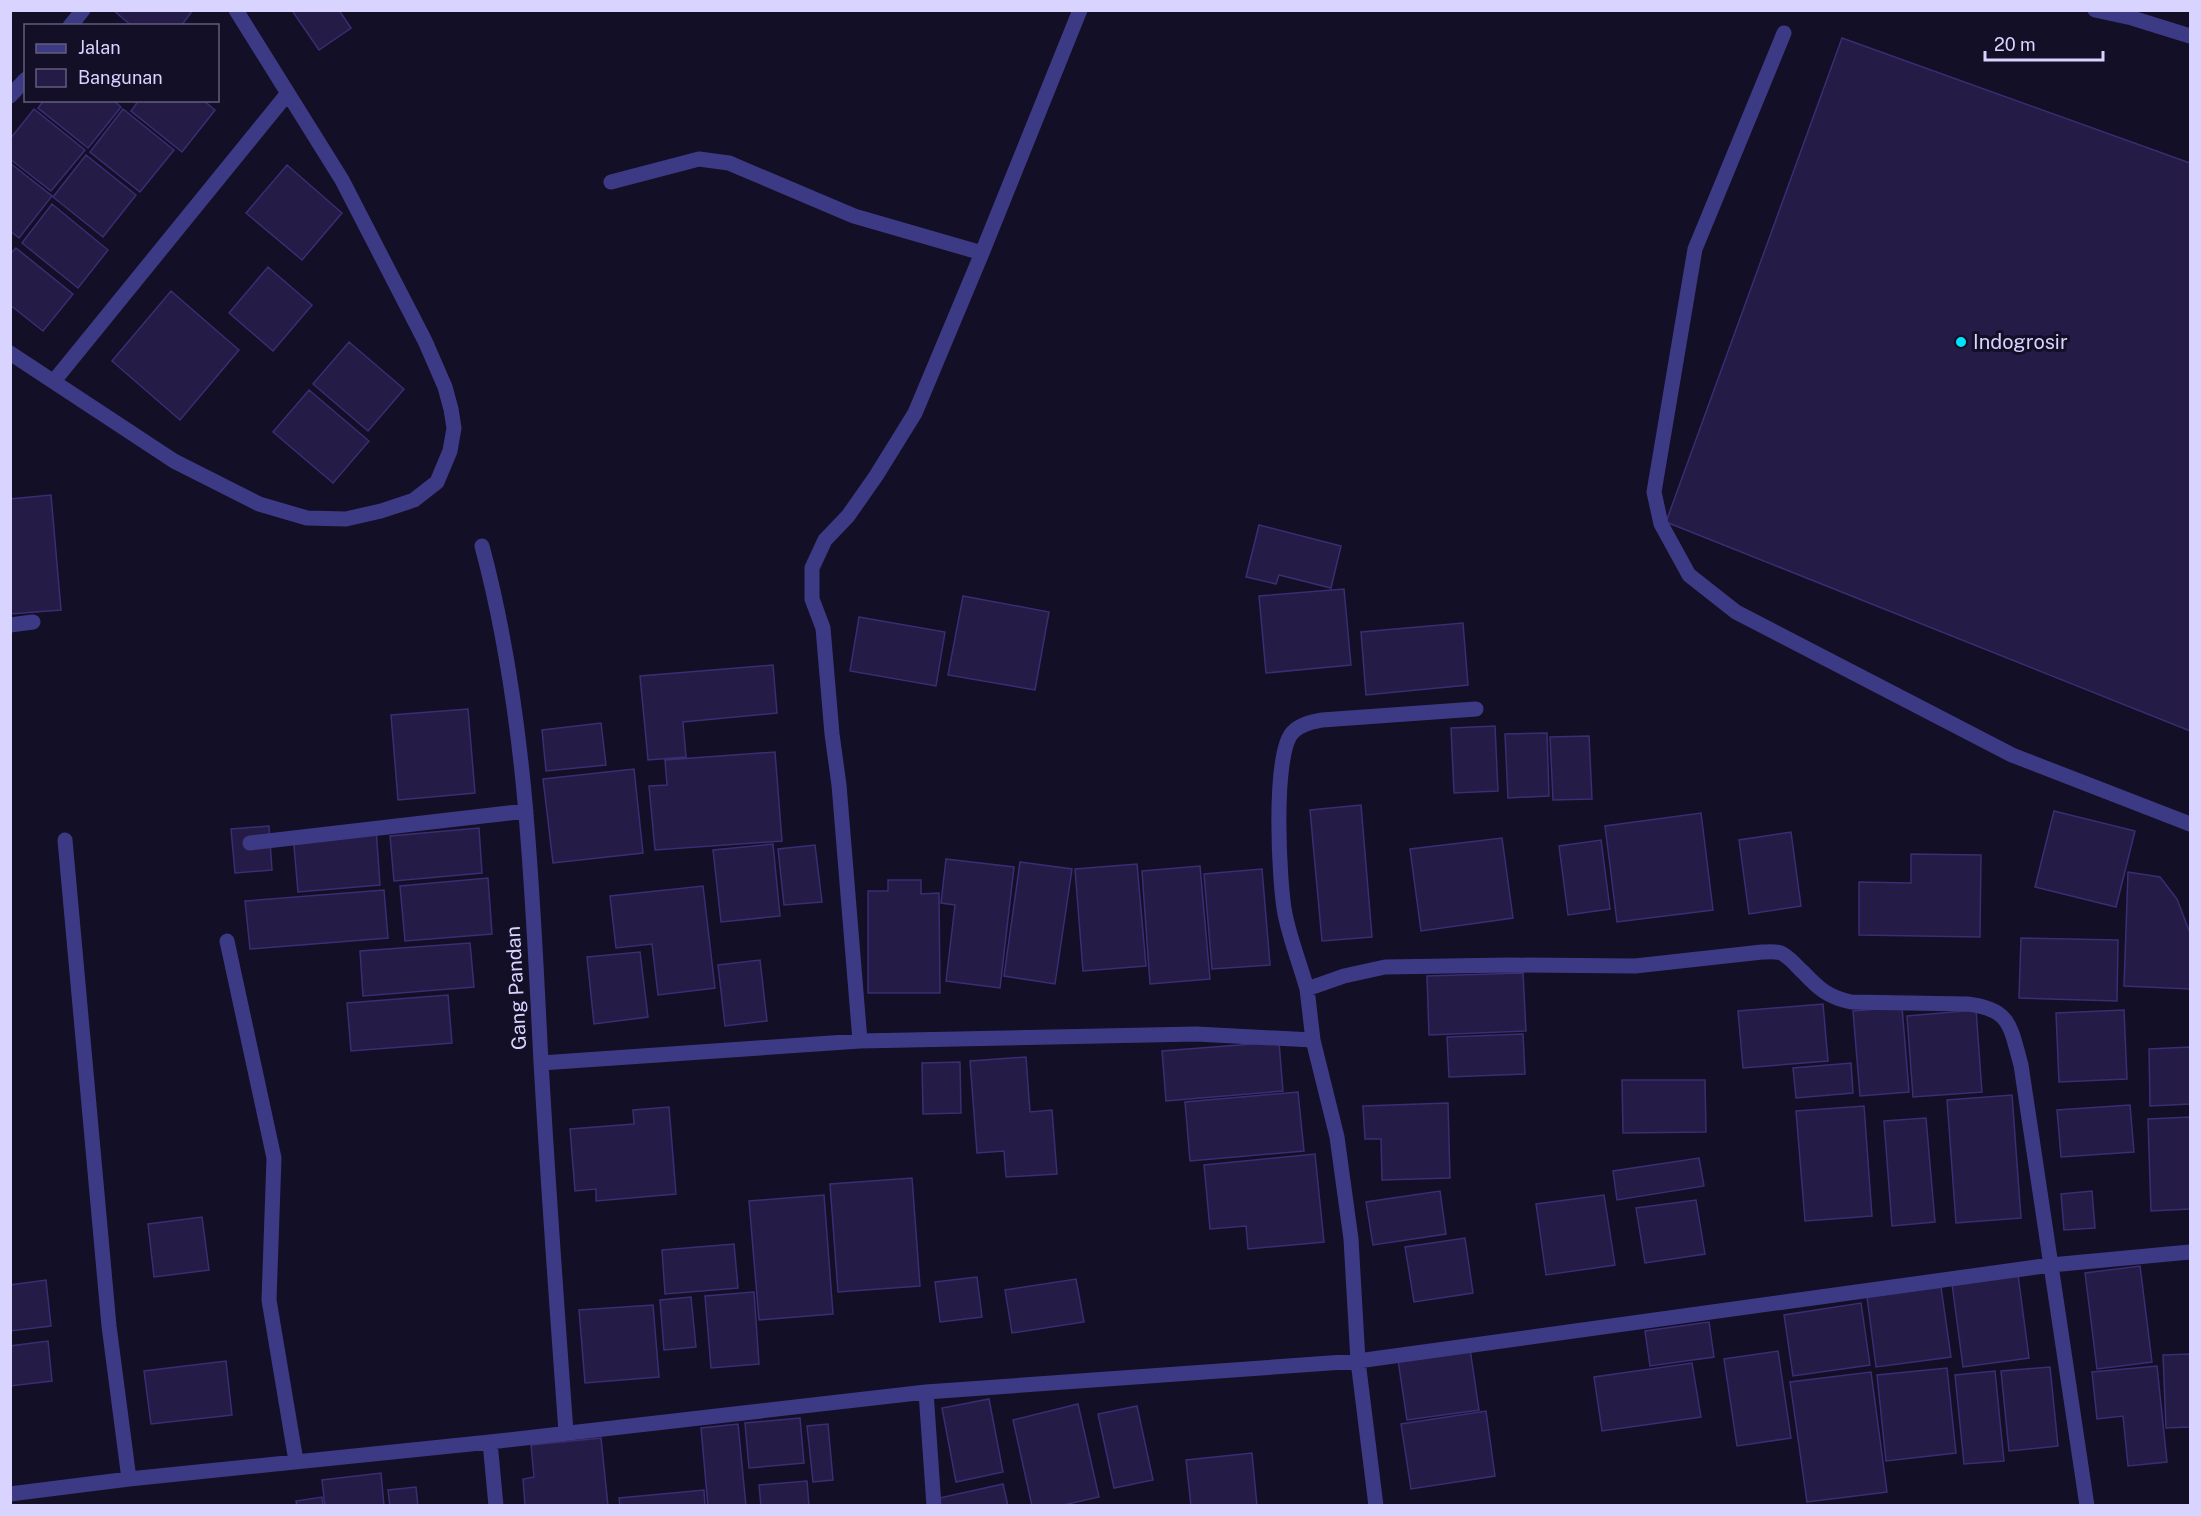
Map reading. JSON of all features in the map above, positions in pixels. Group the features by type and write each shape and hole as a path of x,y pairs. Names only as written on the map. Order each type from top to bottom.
{"street":[{"path":"72,24 83,10"},
{"path":"10,353 174,460 259,504 307,518 346,519 381,512 414,500 437,482 450,451 454,428 445,387 425,341 342,180 236,10"},
{"path":"860,1041 839,786 823,628 812,599 812,568 825,540 848,516 915,413 1080,10"},
{"path":"2095,10 2132,18 2190,36"},
{"path":"1784,33 1695,249 1654,492 1661,524 1689,574 1736,612 2012,755 2190,824"},
{"path":"10,96 24,81"},
{"path":"54,381 288,93"},
{"path":"611,182 699,159 729,163 854,216 982,253"},
{"name":"Gang Pandan","path":"482,546 497,602 514,702 531,859 541,1063 566,1432"},
{"path":"10,625 33,622"},
{"path":"1376,1506 1358,1361 1351,1239 1337,1137 1313,1040 1307,989 1285,914 1279,860 1280,792 1286,744 1292,733 1306,724 1322,720 1476,709"},
{"path":"250,843 526,811"},
{"path":"65,840 109,1326 129,1479"},
{"path":"227,941 274,1158 269,1300 296,1461"},
{"path":"1307,989 1344,976 1384,967 1635,966 1761,952 1781,953 1789,958 1810,980 1833,998 1851,1002 1881,1001 1984,1006 2002,1016 2013,1039 2020,1065 2087,1506"},
{"path":"541,1063 860,1041 1196,1034 1313,1040"},
{"path":"10,1494 926,1392 1358,1361 2051,1265 2190,1252"},
{"path":"926,1392 934,1506"},
{"path":"490,1442 496,1506"}],"building":[{"path":"113,10 193,10 182,24 130,24"},
{"path":"296,10 339,10 351,28 319,50 293,12"},
{"name":"Indogrosir","path":"1842,38 2190,163 2190,731 1666,522"},
{"path":"42,102 115,102 121,107 88,148 38,108"},
{"path":"138,102 205,102 215,110 182,152 131,111"},
{"path":"34,109 85,150 51,191 10,159 10,139"},
{"path":"123,109 174,150 140,192 90,152"},
{"path":"86,155 136,195 103,237 53,197"},
{"path":"10,163 52,196 19,238 10,231"},
{"path":"287,165 342,213 302,260 246,213"},
{"path":"52,204 108,250 78,288 22,243"},
{"path":"16,248 73,294 43,331 10,305 10,254"},
{"path":"268,267 312,305 273,351 229,313"},
{"path":"171,291 239,350 180,420 112,361"},
{"path":"349,342 404,389 368,431 313,384"},
{"path":"309,390 369,441 333,483 273,432"},
{"path":"51,495 61,610 10,614 10,499"},
{"path":"1259,525 1341,546 1331,588 1279,575 1276,584 1246,577"},
{"path":"1344,589 1351,665 1266,673 1259,596"},
{"path":"963,596 1049,612 1035,690 948,675"},
{"path":"859,617 945,632 936,686 850,671"},
{"path":"1463,623 1468,685 1366,695 1361,632"},
{"path":"773,665 777,713 683,722 686,757 648,760 640,676"},
{"path":"468,709 475,793 398,800 391,715"},
{"path":"601,723 606,765 546,771 542,730"},
{"path":"1495,726 1498,791 1454,793 1451,728"},
{"path":"1547,733 1549,796 1508,798 1505,734"},
{"path":"1589,736 1592,799 1553,800 1550,737"},
{"path":"775,752 782,841 655,850 649,786 667,785 665,760"},
{"path":"634,769 643,853 553,863 543,779"},
{"path":"1361,805 1372,937 1322,941 1310,810"},
{"path":"2054,811 2135,831 2116,907 2035,887"},
{"path":"1701,813 1713,910 1617,922 1605,826"},
{"path":"269,826 272,870 235,873 231,829"},
{"path":"376,828 380,885 298,892 293,835"},
{"path":"479,828 482,873 394,881 390,836"},
{"path":"1791,832 1801,906 1749,914 1739,840"},
{"path":"1502,838 1513,918 1421,931 1410,849"},
{"path":"1601,840 1610,909 1568,915 1559,846"},
{"path":"773,844 780,916 721,922 713,850"},
{"path":"815,845 822,902 784,905 778,849"},
{"path":"1911,854 1981,855 1980,937 1859,935 1859,882 1911,883"},
{"path":"946,859 1014,867 1000,988 946,981 955,905 941,903"},
{"path":"1020,862 1072,869 1055,984 1004,976"},
{"path":"1137,864 1146,966 1083,971 1075,869"},
{"path":"1200,866 1210,979 1150,984 1142,871"},
{"path":"1262,869 1270,965 1212,969 1204,874"},
{"path":"2128,872 2160,877 2177,899 2190,933 2190,989 2124,986"},
{"path":"488,878 492,934 405,941 400,886"},
{"path":"888,880 921,880 921,894 939,893 940,993 868,993 868,891 888,891"},
{"path":"703,886 715,988 658,995 652,944 616,948 610,896"},
{"path":"384,890 388,938 250,949 245,901"},
{"path":"2021,938 2118,940 2117,1001 2019,998"},
{"path":"470,943 474,987 363,996 360,951"},
{"path":"640,952 648,1017 594,1024 587,957"},
{"path":"760,960 767,1021 725,1026 718,965"},
{"path":"1523,973 1526,1031 1429,1035 1427,976"},
{"path":"448,995 452,1043 351,1051 347,1003"},
{"path":"1823,1004 1828,1061 1743,1068 1738,1011"},
{"path":"1902,1007 1909,1092 1860,1096 1853,1011"},
{"path":"1976,1010 1982,1092 1913,1097 1907,1016"},
{"path":"2124,1010 2127,1079 2059,1082 2056,1013"},
{"path":"1523,1034 1525,1074 1449,1077 1447,1037"},
{"path":"1279,1042 1283,1091 1166,1101 1162,1051"},
{"path":"2190,1047 2190,1104 2150,1106 2149,1049"},
{"path":"1026,1057 1030,1112 1052,1110 1057,1174 1006,1177 1004,1151 977,1153 970,1061"},
{"path":"960,1062 961,1113 923,1114 922,1063"},
{"path":"1851,1063 1853,1093 1796,1098 1793,1068"},
{"path":"1622,1080 1705,1080 1706,1132 1623,1133"},
{"path":"1298,1092 1304,1151 1190,1161 1185,1102"},
{"path":"2012,1095 2021,1218 1956,1223 1947,1100"},
{"path":"1448,1103 1450,1178 1382,1180 1381,1139 1365,1139 1363,1106"},
{"path":"2130,1105 2134,1152 2061,1157 2057,1110"},
{"path":"1864,1106 1872,1216 1805,1221 1796,1111"},
{"path":"669,1107 676,1194 596,1201 596,1189 575,1191 570,1129 634,1124 633,1110"},
{"path":"2190,1117 2190,1209 2151,1211 2148,1119"},
{"path":"1926,1118 1935,1222 1892,1226 1884,1121"},
{"path":"1315,1154 1324,1242 1248,1249 1246,1226 1210,1229 1204,1165"},
{"path":"1699,1158 1704,1186 1617,1200 1613,1171"},
{"path":"912,1178 920,1286 838,1292 830,1184"},
{"path":"1440,1191 1446,1234 1373,1245 1366,1202"},
{"path":"2092,1191 2095,1228 2064,1230 2061,1194"},
{"path":"824,1195 833,1314 759,1320 749,1201"},
{"path":"1604,1195 1615,1265 1546,1275 1536,1204"},
{"path":"1696,1200 1705,1254 1645,1263 1636,1208"},
{"path":"202,1217 209,1270 154,1277 148,1224"},
{"path":"1465,1238 1473,1293 1414,1302 1405,1247"},
{"path":"734,1244 738,1288 665,1294 662,1250"},
{"path":"2140,1266 2152,1362 2097,1369 2085,1273"},
{"path":"2018,1275 2029,1358 1963,1367 1952,1284"},
{"path":"977,1277 982,1317 940,1322 935,1282"},
{"path":"1076,1279 1084,1322 1012,1333 1005,1290"},
{"path":"46,1280 51,1326 10,1331 10,1285"},
{"path":"1941,1287 1951,1357 1876,1367 1867,1297"},
{"path":"754,1292 759,1364 711,1368 705,1296"},
{"path":"691,1297 696,1347 664,1350 660,1300"},
{"path":"1861,1303 1870,1365 1793,1376 1784,1315"},
{"path":"653,1305 659,1377 585,1383 579,1310"},
{"path":"1709,1322 1714,1357 1650,1366 1645,1331"},
{"path":"48,1341 52,1381 10,1386 10,1346"},
{"path":"1470,1349 1479,1410 1407,1420 1398,1360"},
{"path":"1778,1351 1791,1438 1737,1446 1724,1359"},
{"path":"2190,1354 2190,1427 2166,1428 2163,1355"},
{"path":"226,1361 232,1415 151,1424 144,1371"},
{"path":"1692,1363 1701,1417 1602,1431 1594,1377"},
{"path":"2157,1366 2167,1462 2128,1466 2123,1416 2097,1419 2092,1372"},
{"path":"2050,1367 2058,1446 2009,1451 2001,1371"},
{"path":"1947,1368 1956,1453 1886,1461 1877,1375"},
{"path":"1995,1371 2004,1461 1964,1464 1955,1375"},
{"path":"1871,1372 1887,1492 1807,1502 1790,1382"},
{"path":"989,1399 1003,1472 956,1482 942,1408"},
{"path":"1078,1404 1099,1497 1059,1506 1032,1506 1013,1420"},
{"path":"1137,1406 1153,1480 1114,1488 1098,1414"},
{"path":"1486,1411 1495,1476 1411,1489 1401,1424"},
{"path":"800,1418 804,1463 749,1468 745,1423"},
{"path":"738,1424 746,1506 708,1506 701,1428"},
{"path":"828,1424 833,1480 813,1482 807,1426"},
{"path":"601,1438 608,1506 525,1506 523,1479 534,1477 531,1445"},
{"path":"1252,1453 1257,1506 1191,1506 1186,1460"},
{"path":"381,1473 384,1506 325,1506 322,1480"},
{"path":"807,1481 809,1506 761,1506 759,1485"},
{"path":"1003,1484 1008,1506 937,1506 935,1499"},
{"path":"416,1487 418,1506 390,1506 388,1490"},
{"path":"704,1490 705,1506 620,1506 619,1498"},
{"path":"322,1497 323,1506 297,1506 296,1501"}],"place":[{"name":"Indogrosir","path":"1961,342"}]}
